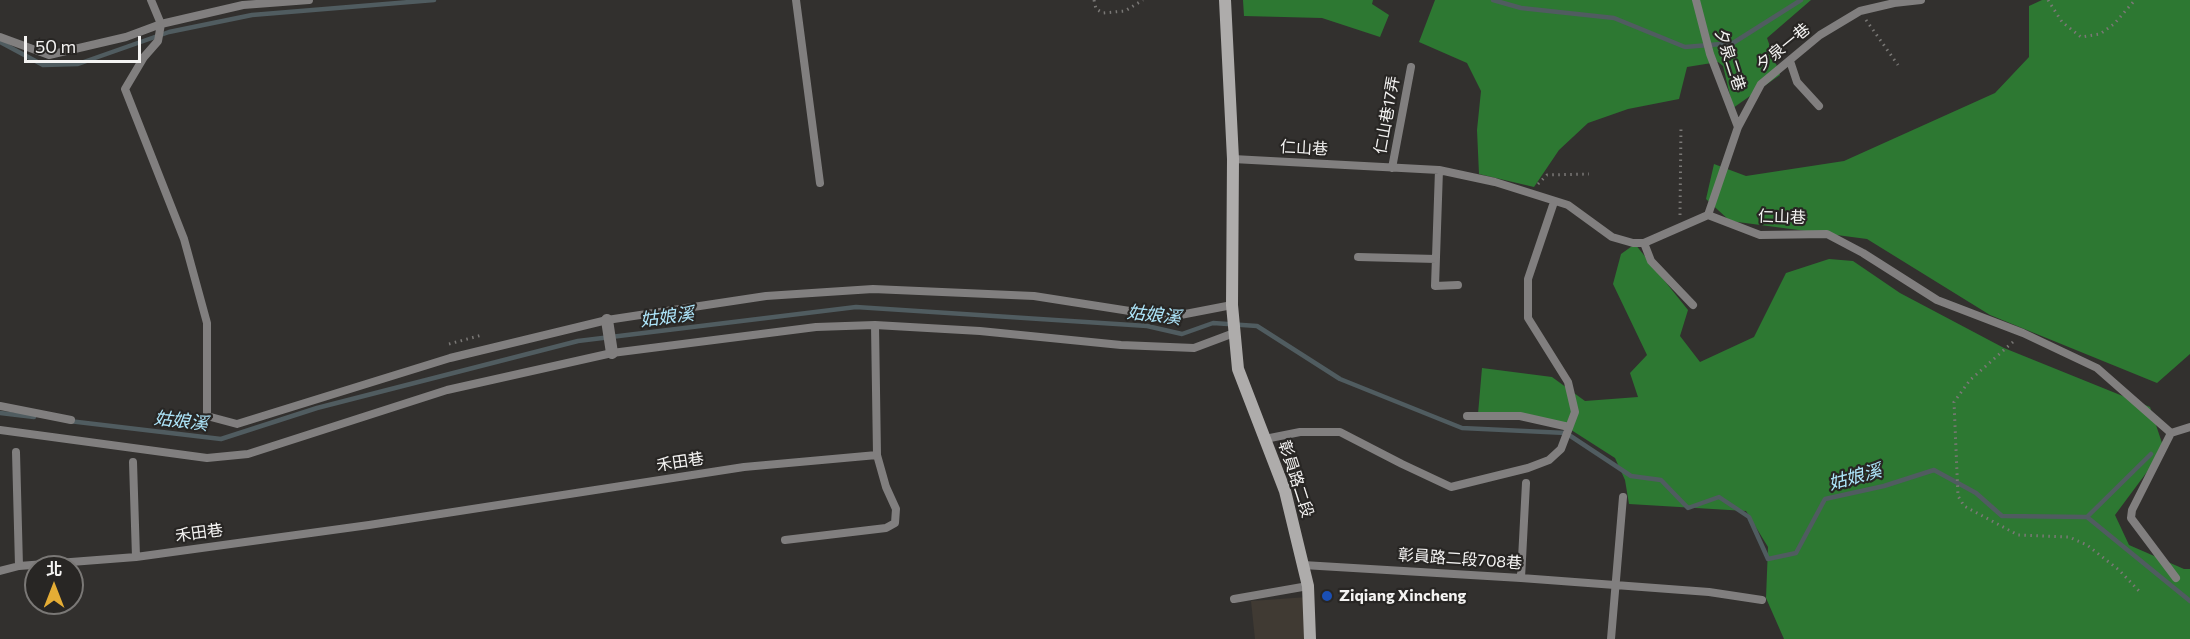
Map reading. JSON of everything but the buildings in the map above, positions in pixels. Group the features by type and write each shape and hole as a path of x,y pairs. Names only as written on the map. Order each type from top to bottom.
{"main road":[{"path":"1225,0 1233,159 1232,305"},
{"name":"彰員路二段","path":"1232,305 1238,369 1285,491 1308,586 1310,639"}],"street":[{"path":"608,320 612,353"}],"lane":[{"path":"151,0 161,24 158,41 144,57 125,89 184,239 207,323 207,416 237,424 450,358 608,320 766,296 873,289 1034,296 1175,316 1232,305"},
{"path":"0,37 49,55 126,37 161,24 243,5 309,0"},
{"path":"795,0 820,183"},
{"name":"夕泉二巷","path":"1696,0 1710,54 1738,127"},
{"name":"夕泉一巷","path":"1708,215 1738,127 1761,84 1820,36 1860,11 1894,3 1921,0"},
{"path":"1790,60 1797,82 1819,106"},
{"name":"仁山巷17弄","path":"1392,168 1411,67"},
{"name":"仁山巷","path":"1233,159 1439,170 1530,192 1568,205 1612,237 1633,243 1644,243"},
{"path":"1439,170 1435,286 1458,285"},
{"path":"1265,439 1300,432 1340,432 1451,487 1528,468 1549,460 1561,449 1575,412 1568,382 1528,318 1528,279 1554,202"},
{"path":"1692,305 1651,261 1644,243 1708,215"},
{"name":"仁山巷","path":"1708,215 1760,235 1827,234 1863,253 1937,300 2023,333 2097,368 2171,433"},
{"path":"1358,257 1436,259"},
{"path":"785,540 886,528 895,523 896,509 886,488 877,455 875,325"},
{"path":"0,430 207,458 248,454 447,390 612,353 816,327 875,325 980,331 1121,345 1194,348 1234,333"},
{"path":"0,406 71,420"},
{"path":"1467,416 1520,416 1569,427"},
{"path":"2176,578 2131,518 2171,433 2190,427"},
{"path":"16,452 19,566"},
{"name":"禾田巷","path":"0,571 19,566 136,557 380,523 744,467 877,455"},
{"path":"133,462 136,557"},
{"path":"1521,578 1526,483"},
{"path":"1611,639 1623,497"},
{"name":"彰員路二段708巷","path":"1303,565 1709,592 1762,600"},
{"path":"1234,599 1308,586"}],"path":[{"path":"1094,0 1096,9 1103,13 1125,11 1143,0"},
{"path":"2048,0 2062,22 2081,37 2100,34 2114,24 2135,0"},
{"path":"1860,11 1898,65"},
{"path":"1680,228 1681,125"},
{"path":"1530,192 1547,175 1588,174"},
{"path":"2023,333 1970,380 1954,402 1958,496 1964,506 2018,536 2069,537 2086,545 2119,570 2141,593"}],"shaded area":[{"path":"1308,597 1310,639 1255,639 1251,601"}],"green space":[{"path":"1243,0 1373,0 1372,4 1389,15 1380,37 1322,18 1244,16"},
{"path":"1435,0 1811,0 1767,38 1780,75 1733,108 1723,66 1718,62 1687,67 1679,99 1628,109 1588,123 1559,150 1534,187 1479,174 1477,130 1481,91 1467,63 1419,42"},
{"path":"2042,0 2190,0 2190,354 2157,383 1990,315 1867,239 1730,221 1706,199 1714,164 1746,176 1844,161 1995,93 2029,57 2029,6"},
{"path":"1635,244 1688,310 1680,336 1700,362 1754,337 1786,273 1829,259 1853,261 1900,293 2004,348 2150,407 2164,449 2115,515 2129,545 2184,569 2190,569 2190,639 1784,639 1766,598 1768,547 1746,511 1629,504 1625,480 1615,458 1565,426 1478,414 1482,368 1552,377 1585,401 1638,397 1630,373 1647,355 1613,284 1621,254"}],"waterway":[{"path":"0,42 43,65 78,64 169,32 252,15 434,0"},
{"path":"1493,0 1521,8 1614,18 1685,47 1733,43 1801,0"},
{"name":"姑娘溪","path":"69,421 221,439 317,408 578,341 856,307 1147,326 1182,334 1213,323 1257,326 1340,379 1462,428 1566,433 1631,476 1661,480 1688,508 1719,497 1749,517 1768,559 1796,553 1825,499 1884,486 1934,470 1976,493 2002,516 2087,517 2190,601"},
{"name":"姑娘溪","path":"0,413 34,417"},
{"path":"2087,517 2151,454"}],"place":[{"name":"Ziqiang Xincheng","path":"1327,596"}]}
